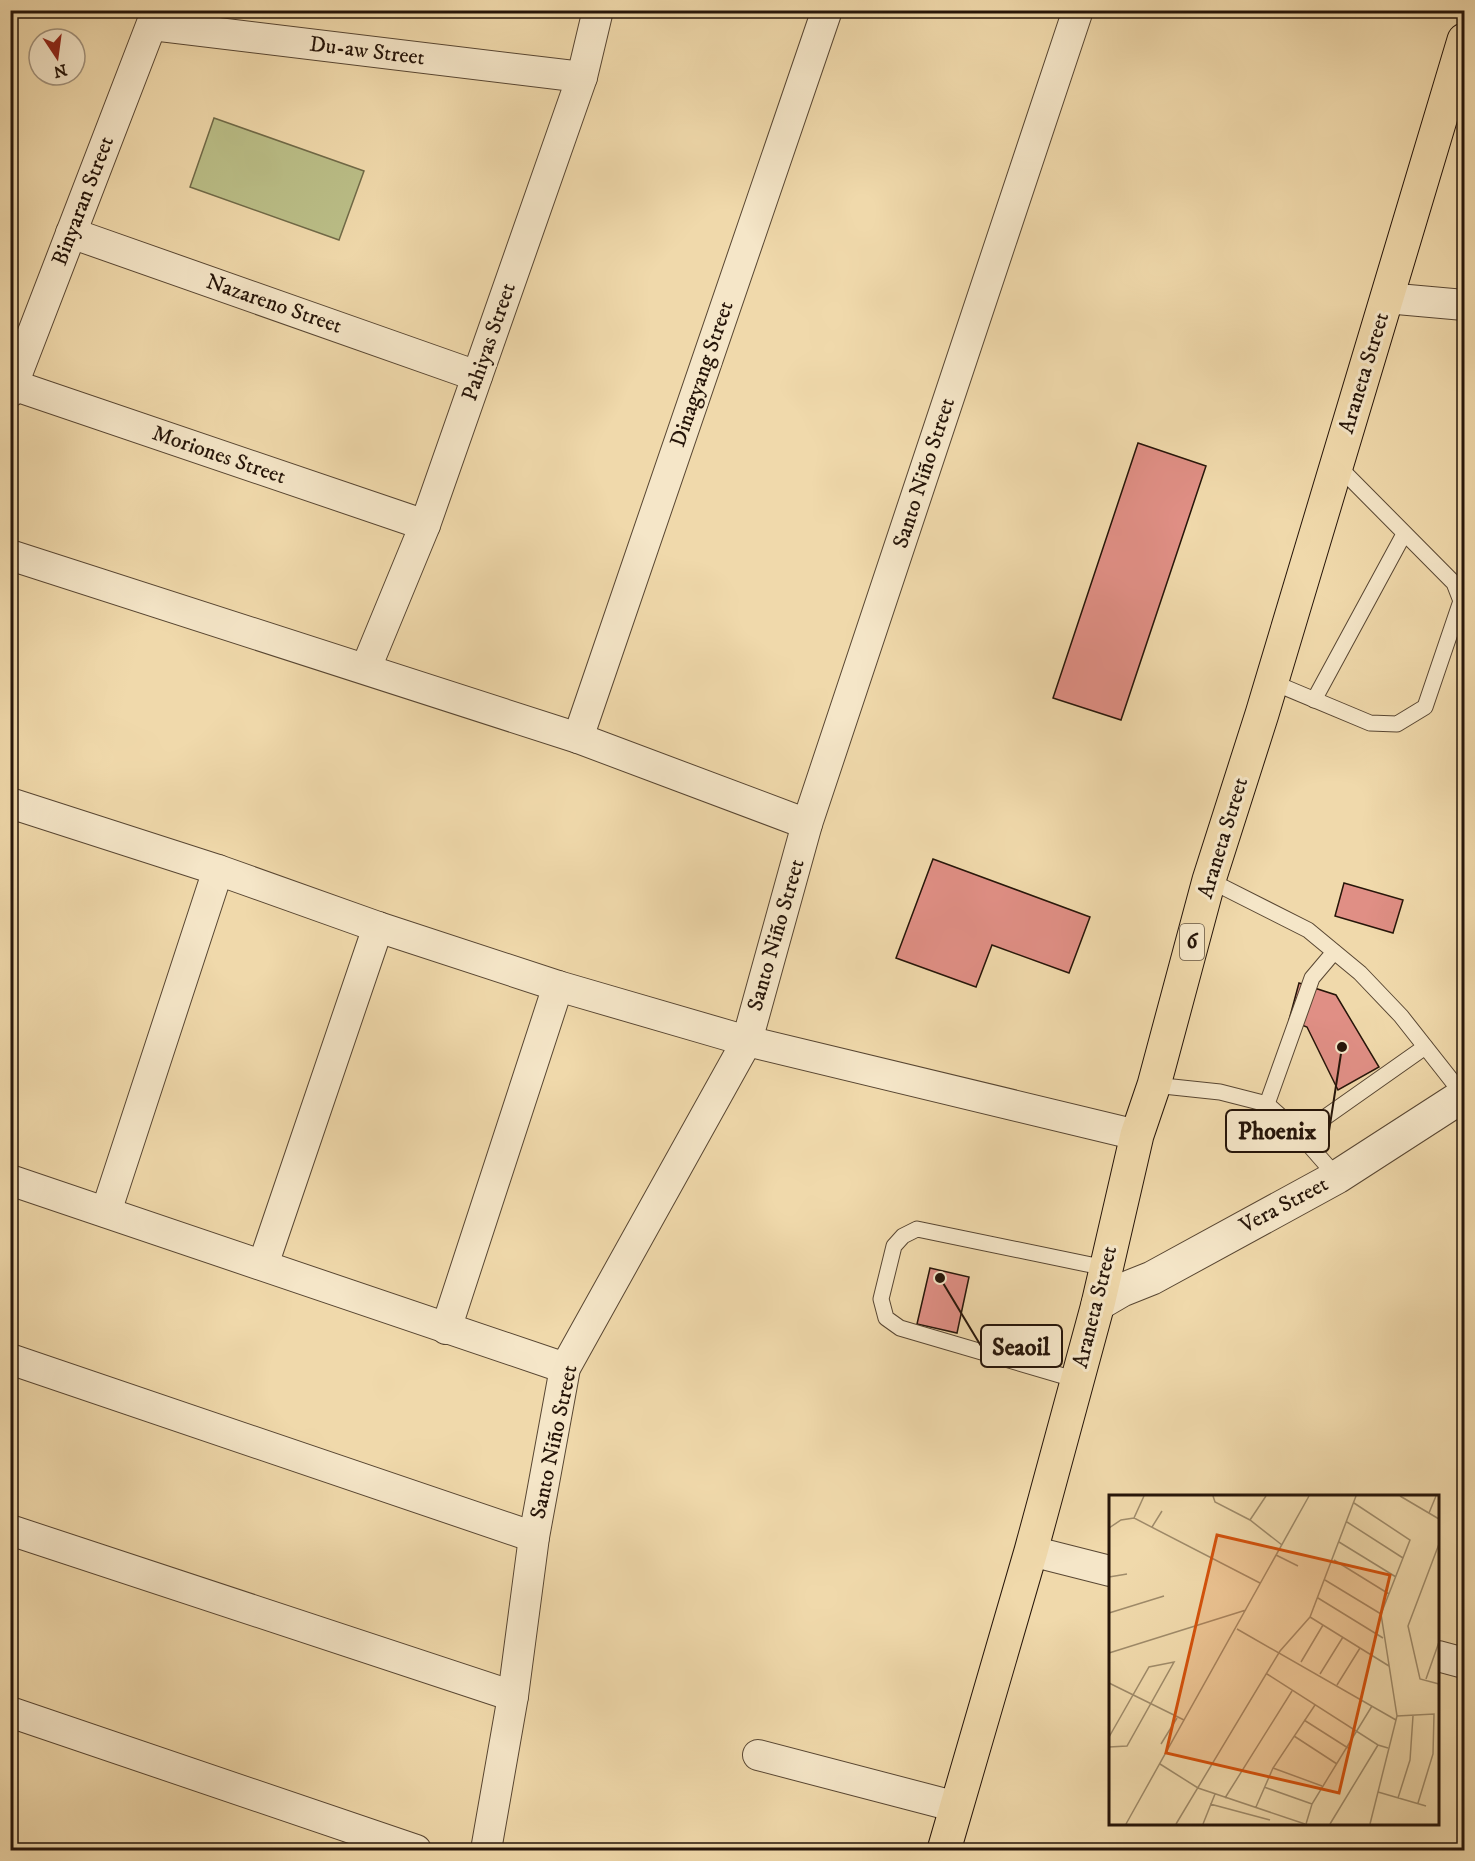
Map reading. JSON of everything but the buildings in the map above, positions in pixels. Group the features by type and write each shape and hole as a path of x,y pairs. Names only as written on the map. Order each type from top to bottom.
{"highway":[{"name":"Araneta Street","path":"944,1851 1031,1551 1098,1304 1137,1135 1154,1085 1209,880 1272,682 1464,40"}],"street":[{"name":"Pahiyas Street","path":"366,668 424,525 477,376 582,77 598,10"},
{"name":"Dinagyang Street","path":"578,738 827,10"},
{"name":"Santo Niño Street","path":"486,1851 513,1696 534,1537 565,1368 747,1041 807,824 1078,10"},
{"name":"Du-aw Street","path":"154,18 582,77"},
{"name":"Binyaran Street","path":"12,388 154,18"},
{"name":"Nazareno Street","path":"71,233 477,376"},
{"path":"1386,298 1462,296"},
{"name":"Moriones Street","path":"12,388 424,525"},
{"path":"10,555 578,738 807,824"},
{"path":"10,803 218,870 378,927 558,986 747,1041 1137,1135"},
{"path":"106,1212 218,870"},
{"path":"263,1266 378,927"},
{"path":"446,1329 558,986"},
{"name":"Vera Street","path":"1098,1304 1122,1290 1152,1278 1337,1177 1464,1096"},
{"path":"10,1180 565,1368"},
{"path":"10,1359 534,1537"},
{"path":"10,1530 513,1696"},
{"path":"1031,1551 1109,1571"},
{"path":"1439,1657 1464,1663"},
{"path":"10,1712 416,1851"},
{"path":"758,1755 957,1807"}],"lane":[{"path":"1272,682 1370,723 1397,724 1425,707 1461,601 1454,583 1336,465"},
{"path":"1314,700 1404,534"},
{"path":"1209,880 1308,930 1360,973 1401,1016 1464,1096"},
{"path":"1267,1104 1312,978 1334,951"},
{"path":"1300,1135 1425,1047"},
{"path":"1154,1085 1220,1092 1267,1104 1300,1135 1337,1177"},
{"path":"1077,1380 900,1328 886,1318 881,1299 894,1246 903,1236 917,1230 1106,1269"}],"green space":[{"path":"214,118 364,171 339,240 190,187"}],"place":[{"name":"Phoenix","path":"1342,1047"},
{"name":"Seaoil","path":"940,1278"}]}
